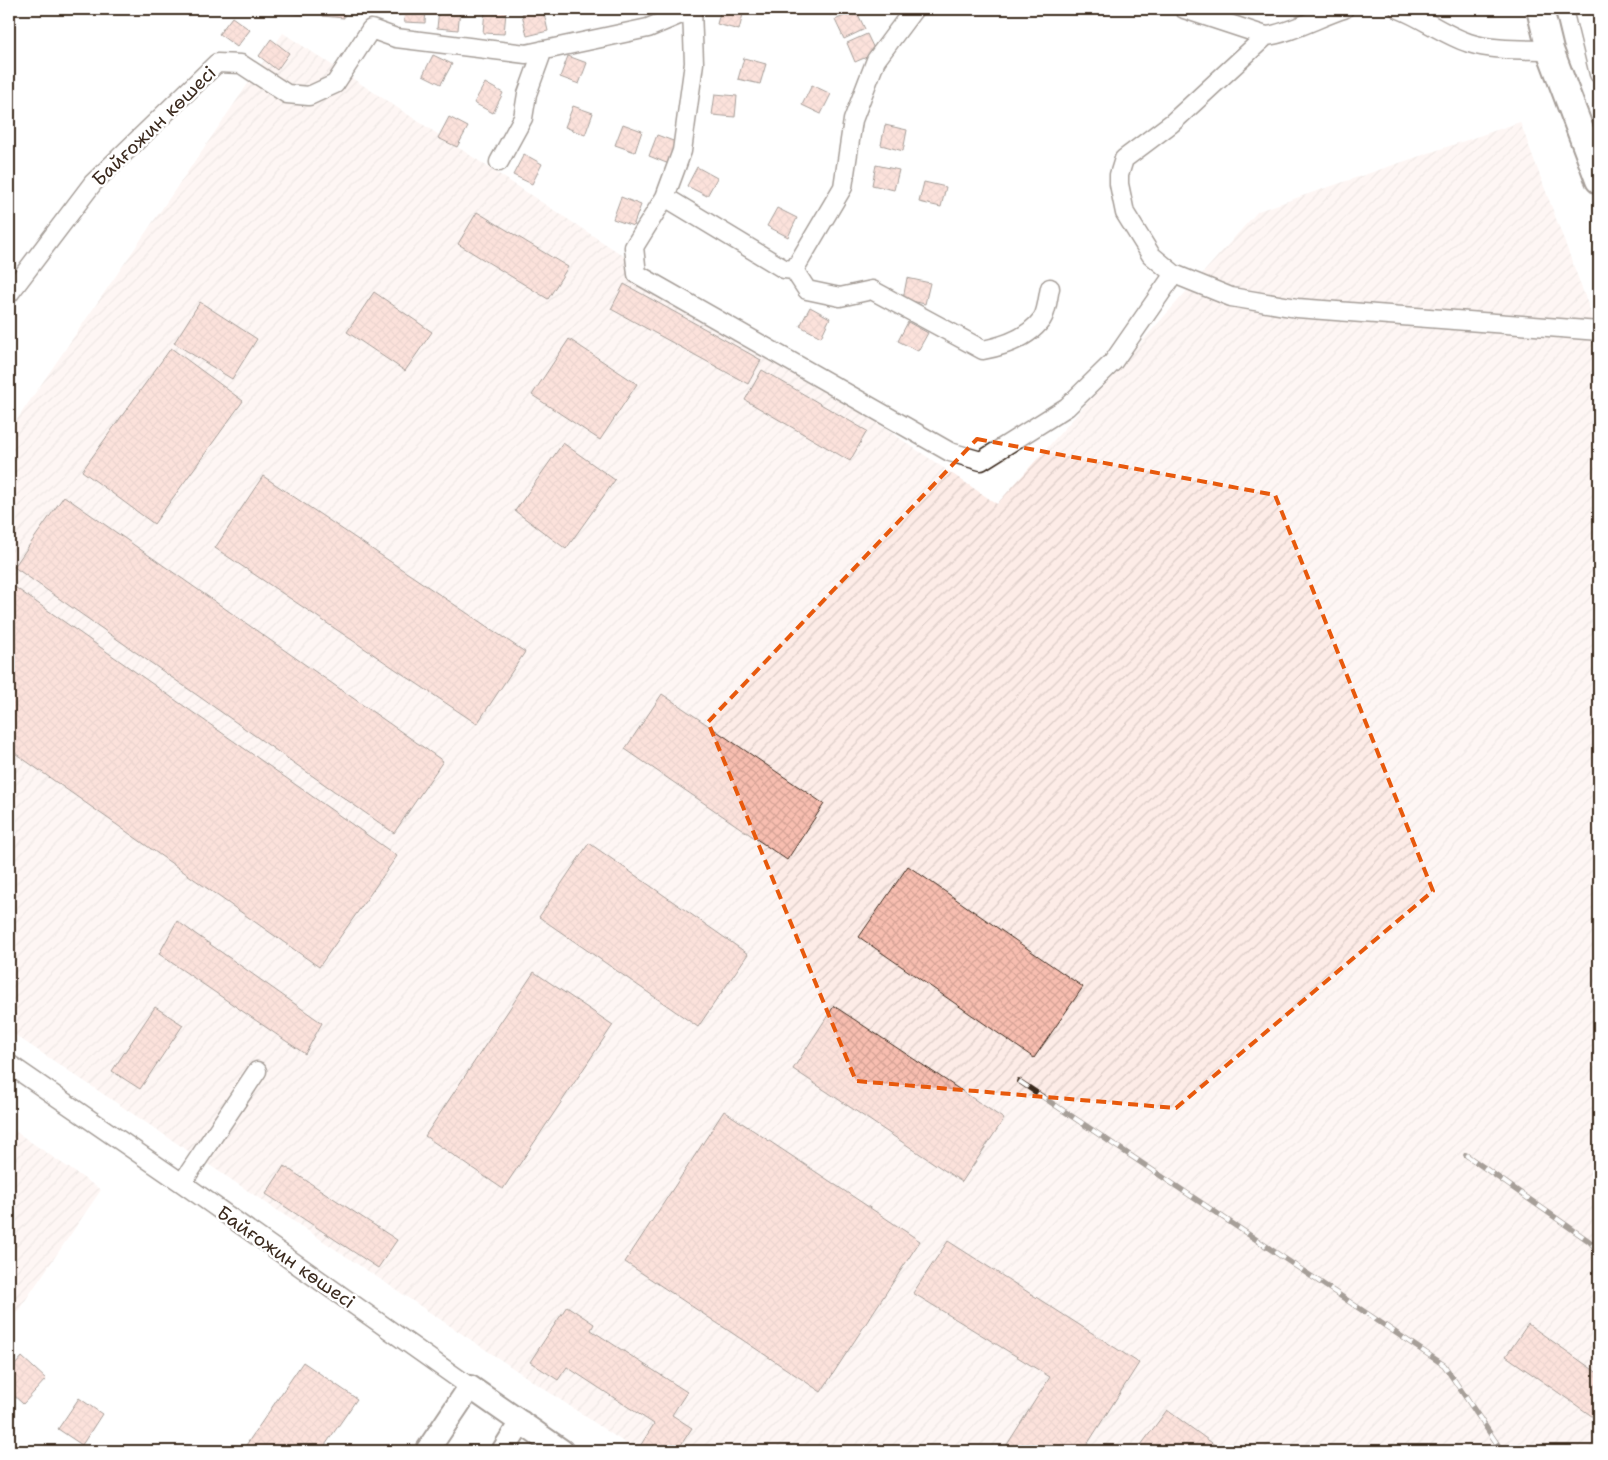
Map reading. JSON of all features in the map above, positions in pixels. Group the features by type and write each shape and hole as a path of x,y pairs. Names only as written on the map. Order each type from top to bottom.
{"highway":[{"path":"1540,9 1550,50 1599,180"}],"main road":[{"name":"Байғожин көшесі","path":"470,1387 562,1451"},
{"path":"427,1451 470,1387"},
{"path":"503,1451 521,1422"}],"street":[{"path":"499,162 523,118 526,94 543,50 648,28 692,9 694,63 682,150 665,198 634,247 637,274 950,452 980,461 1073,401 1113,362 1174,274"},
{"path":"794,270 843,187 853,120 876,60 914,9"},
{"path":"1184,9 1266,36 1278,35 1305,22 1344,9"},
{"path":"1399,9 1420,17 1468,43 1486,47 1550,50"},
{"path":"1589,15 1599,74"},
{"name":"Байғожин көшесі","path":"9,294 93,183 217,63 241,64 287,94 308,96 335,84 371,29 396,38 438,44 526,54 543,50"},
{"path":"1266,36 1172,123 1124,160 1119,184 1126,213 1151,255 1174,274 1231,298 1297,308 1599,331"},
{"path":"665,198 784,269 794,270"},
{"path":"794,270 807,290 840,297 872,290 983,350 1005,346 1024,334 1043,318 1050,288"},
{"name":"Байғожин көшесі","path":"9,1064 182,1183 470,1387"},
{"path":"182,1183 257,1071"}],"highlighted area":[{"path":"977,439 1275,495 1433,891 1176,1108 856,1081 708,722"}],"shaded area":[{"path":"283,33 806,375 997,504 1258,211 1520,122 1599,334 1599,1451 637,1451 9,1031 9,431"},
{"path":"9,1127 101,1190 9,1324"}],"building":[{"path":"286,9 307,9 306,15 285,13"},
{"path":"323,9 344,9 344,18 323,16"},
{"path":"405,9 426,9 425,23 404,22"},
{"path":"439,9 460,9 458,30 437,28"},
{"path":"543,9 548,31 527,36 522,14"},
{"path":"721,9 744,10 739,30 717,24"},
{"path":"827,9 844,9 830,15"},
{"path":"485,10 506,12 504,34 483,33"},
{"path":"856,10 865,29 844,39 835,20"},
{"path":"232,17 250,30 237,47 219,34"},
{"path":"867,34 876,53 855,62 847,43"},
{"path":"271,39 289,53 277,70 259,56"},
{"path":"433,55 452,64 441,84 423,75"},
{"path":"568,56 587,63 579,84 560,77"},
{"path":"744,58 766,64 760,84 738,79"},
{"path":"485,83 503,93 493,113 474,103"},
{"path":"812,85 831,94 821,114 802,105"},
{"path":"715,94 737,96 735,117 712,115"},
{"path":"573,106 593,113 585,135 565,127"},
{"path":"449,117 468,127 457,147 438,138"},
{"path":"623,124 642,131 635,152 615,145"},
{"path":"885,125 907,130 903,151 881,145"},
{"path":"657,135 676,142 669,164 649,156"},
{"path":"524,154 542,164 532,184 513,175"},
{"path":"876,165 899,170 894,190 872,185"},
{"path":"697,167 717,178 707,196 687,186"},
{"path":"924,182 946,187 941,207 919,202"},
{"path":"621,197 641,205 633,226 613,219"},
{"path":"777,208 797,218 788,237 767,226"},
{"path":"477,212 568,267 548,299 458,244"},
{"path":"907,278 930,283 925,304 903,299"},
{"path":"624,284 761,360 748,384 611,309"},
{"path":"374,292 432,332 405,371 347,332"},
{"path":"200,302 257,339 232,379 174,343"},
{"path":"810,307 830,318 821,337 800,326"},
{"path":"908,322 928,333 918,351 898,341"},
{"path":"569,339 637,384 600,440 532,395"},
{"path":"171,348 243,401 154,524 82,471"},
{"path":"762,370 867,431 850,461 745,400"},
{"path":"563,443 615,480 566,549 515,511"},
{"path":"263,476 525,652 477,724 215,548"},
{"path":"64,496 443,761 394,833 14,567"},
{"path":"9,583 397,856 319,967 9,749"},
{"path":"662,694 824,804 787,860 625,749"},
{"path":"589,843 748,954 698,1027 539,917"},
{"path":"908,866 1083,987 1034,1058 859,937"},
{"path":"177,921 322,1023 305,1054 159,954"},
{"path":"534,972 613,1025 503,1189 425,1136"},
{"path":"834,1006 1004,1119 962,1182 793,1069"},
{"path":"155,1007 183,1025 140,1089 112,1071"},
{"path":"724,1111 920,1241 821,1392 625,1262"},
{"path":"284,1166 397,1240 378,1268 266,1194"},
{"path":"948,1241 1139,1363 1083,1451 1003,1451 1050,1377 913,1293"},
{"path":"567,1306 594,1324 591,1330 687,1392 672,1415 692,1428 677,1451 637,1451 654,1424 567,1367 558,1380 530,1362"},
{"path":"1528,1324 1599,1374 1599,1421 1506,1356"},
{"path":"22,1357 46,1379 23,1404 9,1391 9,1372"},
{"path":"303,1362 357,1399 321,1451 242,1451"},
{"path":"79,1398 102,1414 82,1445 58,1429"},
{"path":"1167,1410 1223,1451 1150,1451 1141,1445"}],"railway":[{"path":"1019,1081 1444,1365 1502,1451"},
{"path":"1466,1155 1589,1241 1599,1252"}]}
